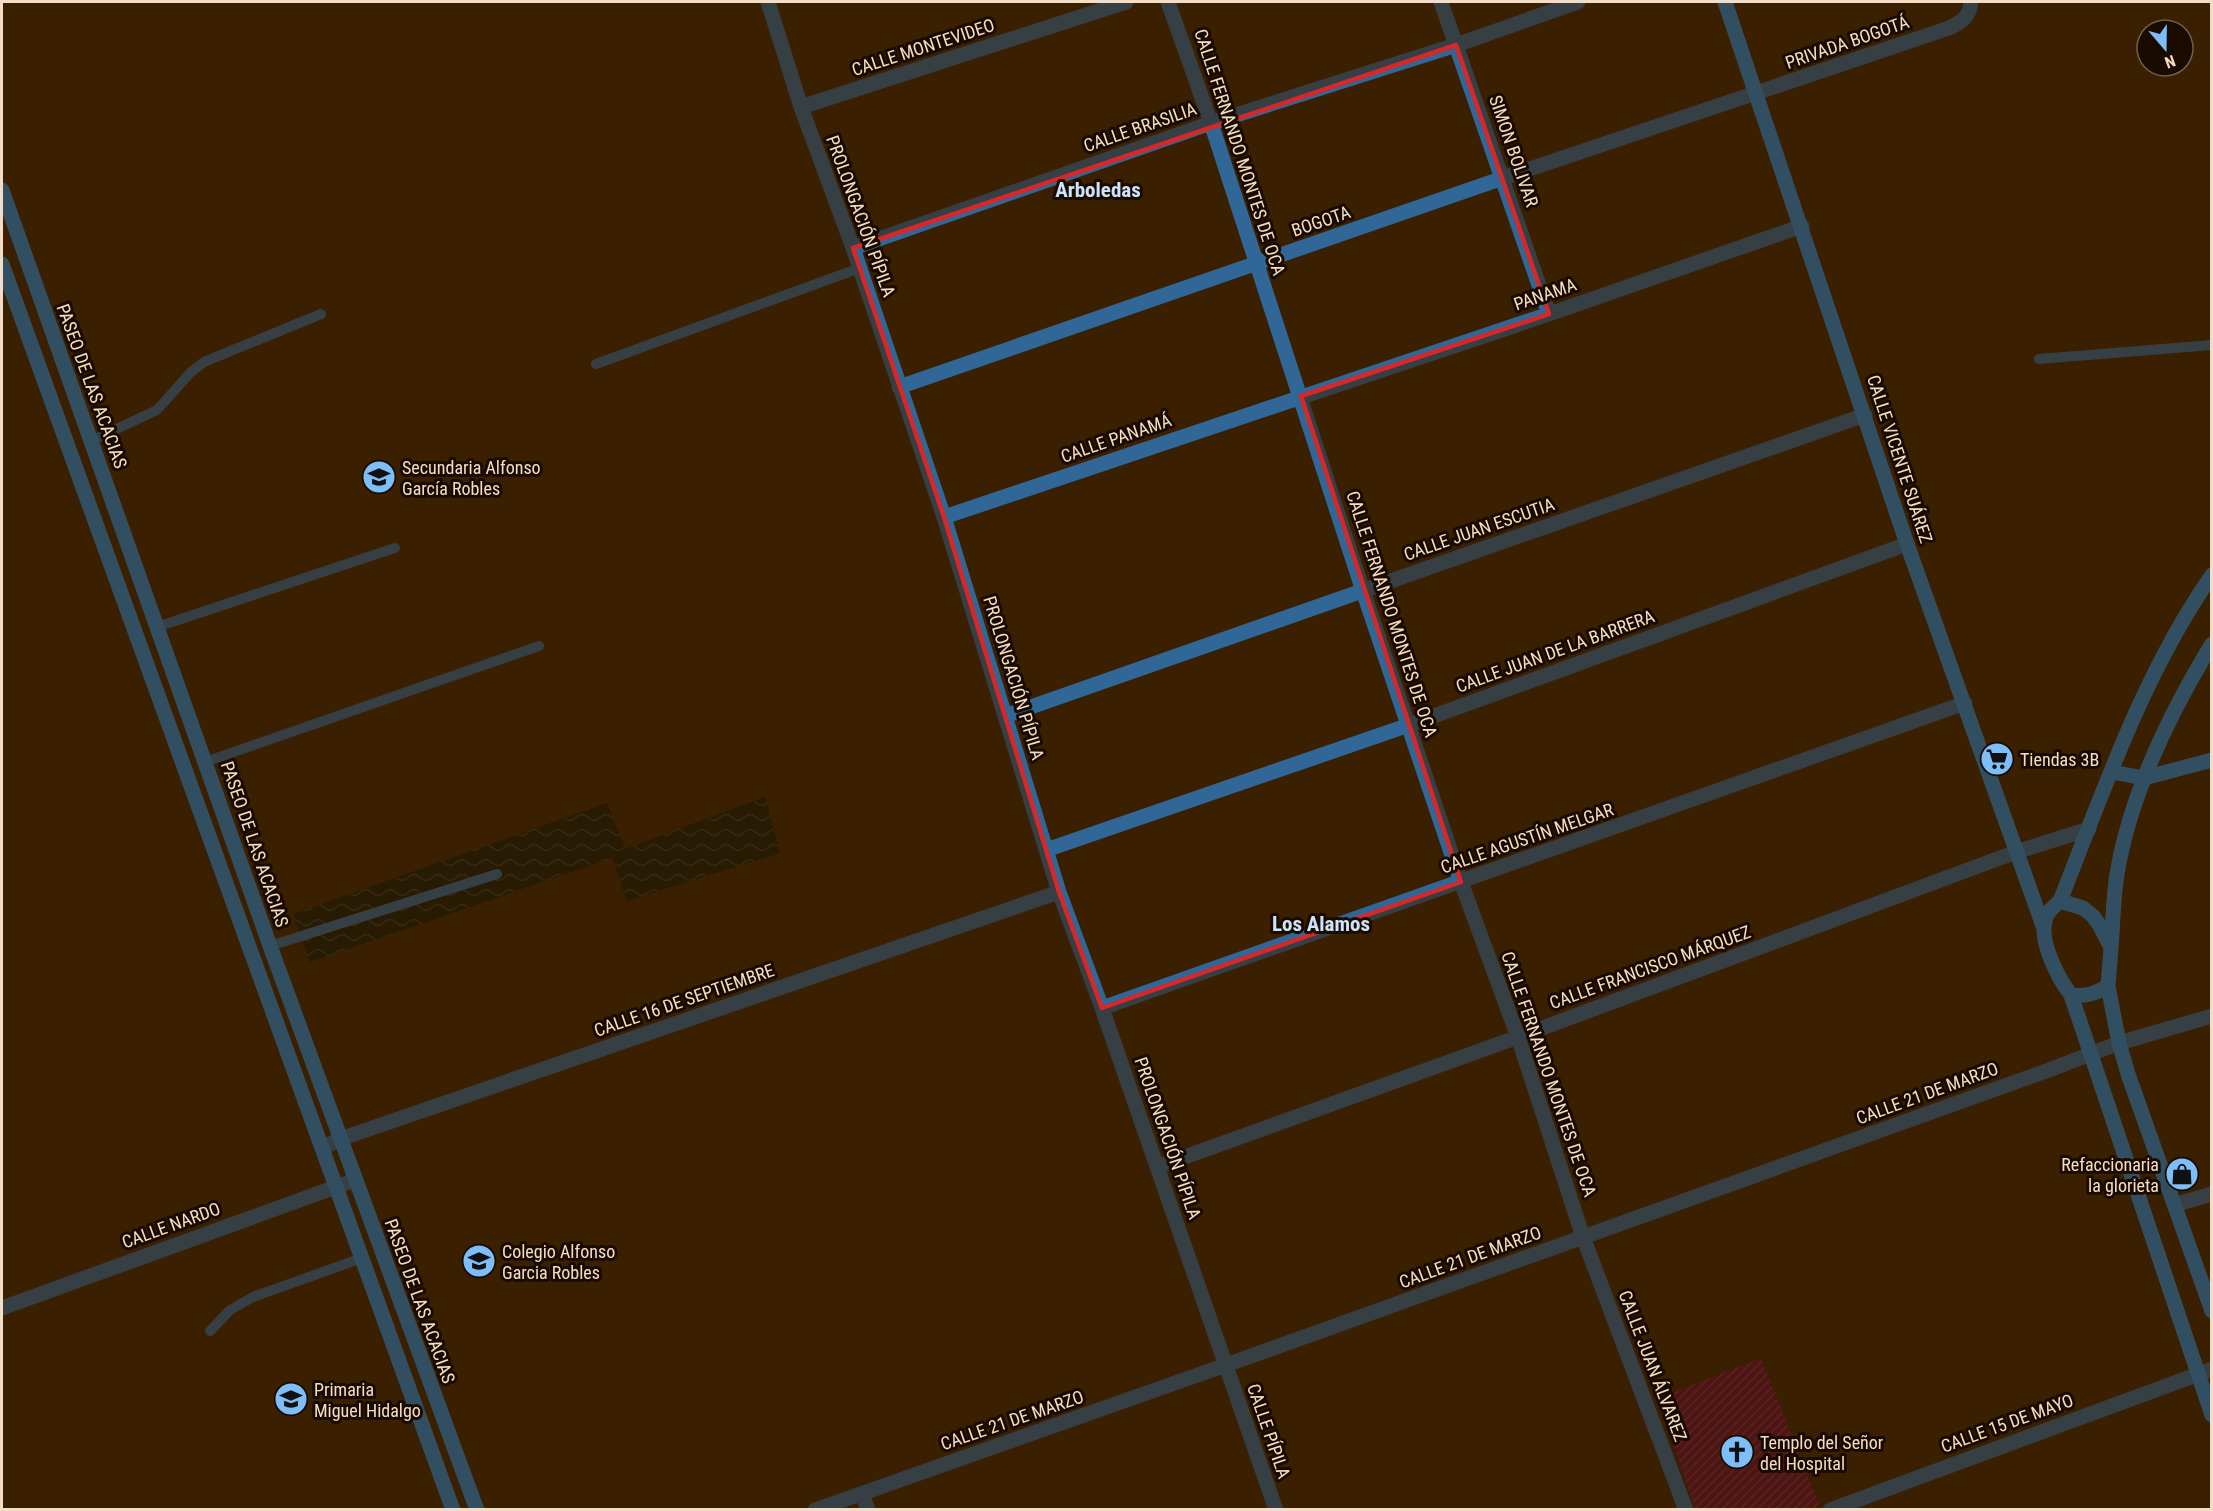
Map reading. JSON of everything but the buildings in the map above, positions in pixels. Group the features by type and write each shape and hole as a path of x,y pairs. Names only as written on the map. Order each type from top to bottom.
{"street":[{"name":"PROLONGACIÓN PÍPILA","path":"768,2 801,107 860,268 944,517 1059,892 1102,1008 1226,1365"},
{"name":"CALLE MONTEVIDEO","path":"801,107 1126,2"},
{"name":"CALLE FERNANDO MONTES DE OCA","path":"1168,2 1211,123 1363,591 1461,882 1518,1036 1583,1237"},
{"name":"SIMON BOLIVAR","path":"1441,2 1549,314"},
{"name":"CALLE BRASILIA","path":"853,248 1211,123 1456,45 1578,2"},
{"name":"CALLE VICENTE SUÁREZ","path":"1725,2 1907,544 2043,926"},
{"name":"PRIVADA BOGOTÁ","path":"1757,94 1959,24 1968,15 1971,2"},
{"name":"BOGOTA","path":"899,387 1503,178 1757,94"},
{"name":"PASEO DE LAS ACACIAS","path":"2,190 270,946 477,1509"},
{"name":"PANAMA","path":"1301,396 1549,314 1802,226"},
{"path":"2,264 453,1509"},
{"name":"CALLE PANAMÁ","path":"944,517 1301,396"},
{"name":"CALLE JUAN ESCUTIA","path":"1005,716 1865,414"},
{"name":"CALLE JUAN DE LA BARRERA","path":"1046,850 1409,725 1907,544"},
{"path":"2211,575 2149,683 2060,902 2048,912 2043,926 2047,948 2062,982 2071,995 2089,1054 2205,1372 2211,1415"},
{"path":"2211,644 2178,705 2144,777 2117,873 2108,986 2128,1074 2211,1311"},
{"name":"CALLE AGUSTÍN MELGAR","path":"1102,1008 1965,704"},
{"path":"2112,772 2144,777 2211,760"},
{"name":"CALLE FRANCISCO MÁRQUEZ","path":"1157,1167 2016,852 2089,829"},
{"name":"CALLE 16 DE SEPTIEMBRE","path":"322,1148 340,1139 1059,892"},
{"path":"2060,902 2075,904 2093,916 2112,948"},
{"path":"2071,995 2081,997 2096,993 2108,986"},
{"name":"CALLE 21 DE MARZO","path":"815,1509 1226,1365 2119,1042 2211,1016"},
{"name":"CALLE NARDO","path":"2,1308 355,1180"},
{"path":"2174,1205 2211,1194"},
{"name":"CALLE JUAN ÁLVAREZ","path":"1583,1237 1686,1509"},
{"name":"CALLE PÍPILA","path":"1226,1365 1276,1509"},
{"name":"CALLE 15 DE MAYO","path":"1830,1509 2205,1372"},
{"path":"862,1494 868,1509"}],"lane":[{"path":"596,364 775,301 860,268"},
{"path":"91,441 157,410 190,372 204,362 321,314"},
{"path":"2039,359 2211,345"},
{"path":"157,627 395,548"},
{"path":"205,762 539,646"},
{"path":"270,946 497,874"},
{"path":"210,1331 230,1310 247,1300 362,1258"}],"highlighted area":[{"path":"1456,45 1549,314 1301,396 1461,882 1102,1008 1059,892 944,517 853,248"}],"water":[{"path":"765,797 780,853 627,901 612,858 310,962 293,914 607,803 625,849"}],"place":[{"name":"Secundaria Alfonso García Robles","path":"379,477"},
{"name":"Tiendas 3B","path":"1997,759"},
{"name":"Refaccionaria la glorieta","path":"2182,1174"},
{"name":"Colegio Alfonso Garcia Robles","path":"479,1261"},
{"name":"Primaria Miguel Hidalgo","path":"291,1399"},
{"name":"Templo del Señor del Hospital","path":"1737,1452"}],"district":[{"name":"Arboledas","path":"1098,190"},
{"name":"Los Alamos","path":"1321,924"}]}
